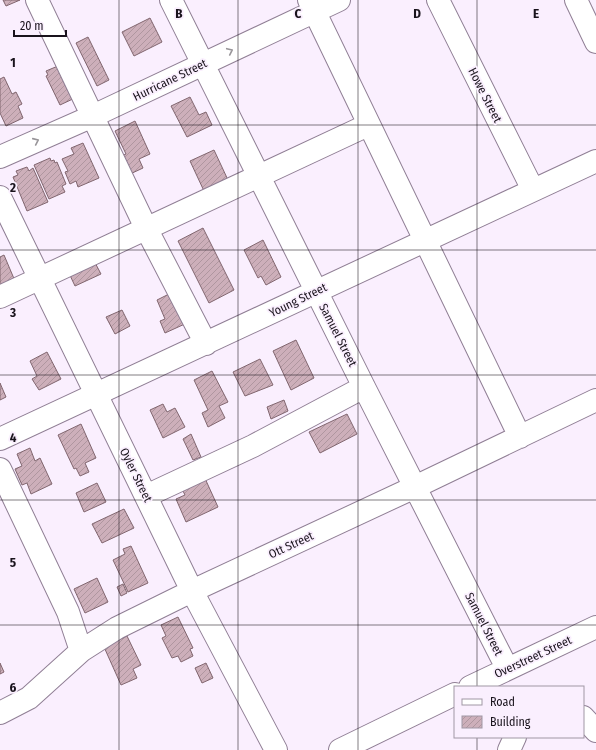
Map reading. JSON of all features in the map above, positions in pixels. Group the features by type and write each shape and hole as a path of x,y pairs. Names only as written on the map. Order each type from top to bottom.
{"street":[{"path":"37,0 146,228 206,344"},
{"name":"Samuel Street","path":"171,0 260,175 364,387 507,668"},
{"name":"Hurricane Street","path":"0,157 93,116 203,64 312,6 339,0"},
{"name":"Howe Street","path":"438,0 533,190"},
{"path":"576,0 596,42"},
{"path":"312,6 424,241 520,436"},
{"path":"0,297 368,125"},
{"name":"Young Street","path":"0,439 596,161"},
{"name":"Oyler Street","path":"0,197 192,591 276,750"},
{"path":"146,496 253,446 364,387"},
{"name":"Ott Street","path":"0,712 29,698 81,651 117,628 596,400"},
{"path":"0,469 68,612 81,651"},
{"name":"Overstreet Street","path":"472,686 507,668 596,627"},
{"path":"340,750 454,694"},
{"path":"584,718 596,731"},
{"path":"509,750 515,738"}],"building":[{"path":"3,0 20,0 6,6"},
{"path":"150,18 162,42 134,56 122,32"},
{"path":"88,37 109,80 97,86 76,43"},
{"path":"58,66 77,97 60,105 46,76 48,75 46,71"},
{"path":"4,77 12,94 16,92 22,104 18,106 23,118 6,126 0,113 0,79"},
{"path":"190,97 199,115 206,112 212,125 187,137 171,106"},
{"path":"135,121 150,154 139,159 143,168 128,175 119,157 126,154 115,131"},
{"path":"83,143 99,178 78,187 76,181 70,184 65,172 68,171 62,159 74,154 71,148"},
{"path":"214,150 228,180 204,191 190,161"},
{"path":"50,158 51,161 54,160 55,163 57,162 66,184 62,186 65,192 49,199 34,165"},
{"path":"27,167 29,171 33,168 48,202 27,211 13,177 18,175 16,171"},
{"path":"203,228 234,290 209,303 178,241"},
{"path":"263,240 281,277 266,285 261,276 258,278 244,250"},
{"path":"4,255 15,281 0,287 0,257"},
{"path":"92,257 101,274 75,286 67,269"},
{"path":"173,292 187,323 165,333 160,321 165,319 157,300"},
{"path":"122,310 130,326 115,334 106,317"},
{"path":"296,340 314,378 291,390 273,351"},
{"path":"47,352 61,379 39,390 32,379 37,376 30,361"},
{"path":"260,359 273,385 245,396 233,372"},
{"path":"212,371 228,402 219,406 225,418 208,427 202,413 208,410 194,380"},
{"path":"0,383 6,397 0,400"},
{"path":"284,400 288,411 271,419 267,407"},
{"path":"163,404 167,412 175,408 185,427 163,438 150,410"},
{"path":"347,414 357,434 320,453 309,432"},
{"path":"81,424 96,458 85,463 89,472 80,476 76,468 74,469 58,435"},
{"path":"191,434 201,457 193,460 183,439"},
{"path":"30,448 35,461 40,458 52,484 31,494 27,483 22,485 15,469 22,466 17,454"},
{"path":"203,474 218,507 186,522 176,499 185,495 180,485"},
{"path":"97,483 106,502 84,512 76,493"},
{"path":"124,509 134,528 102,543 92,524"},
{"path":"131,546 148,583 128,592 113,560 125,554 123,549"},
{"path":"97,578 108,602 85,613 74,589"},
{"path":"123,584 127,593 121,596 117,587"},
{"path":"178,617 193,648 190,649 193,656 181,662 178,656 172,658 162,638 166,636 161,625"},
{"path":"127,636 141,665 133,669 137,678 121,685 104,647"},
{"path":"0,663 4,672 0,674"},
{"path":"206,663 213,678 202,683 195,668"}]}
